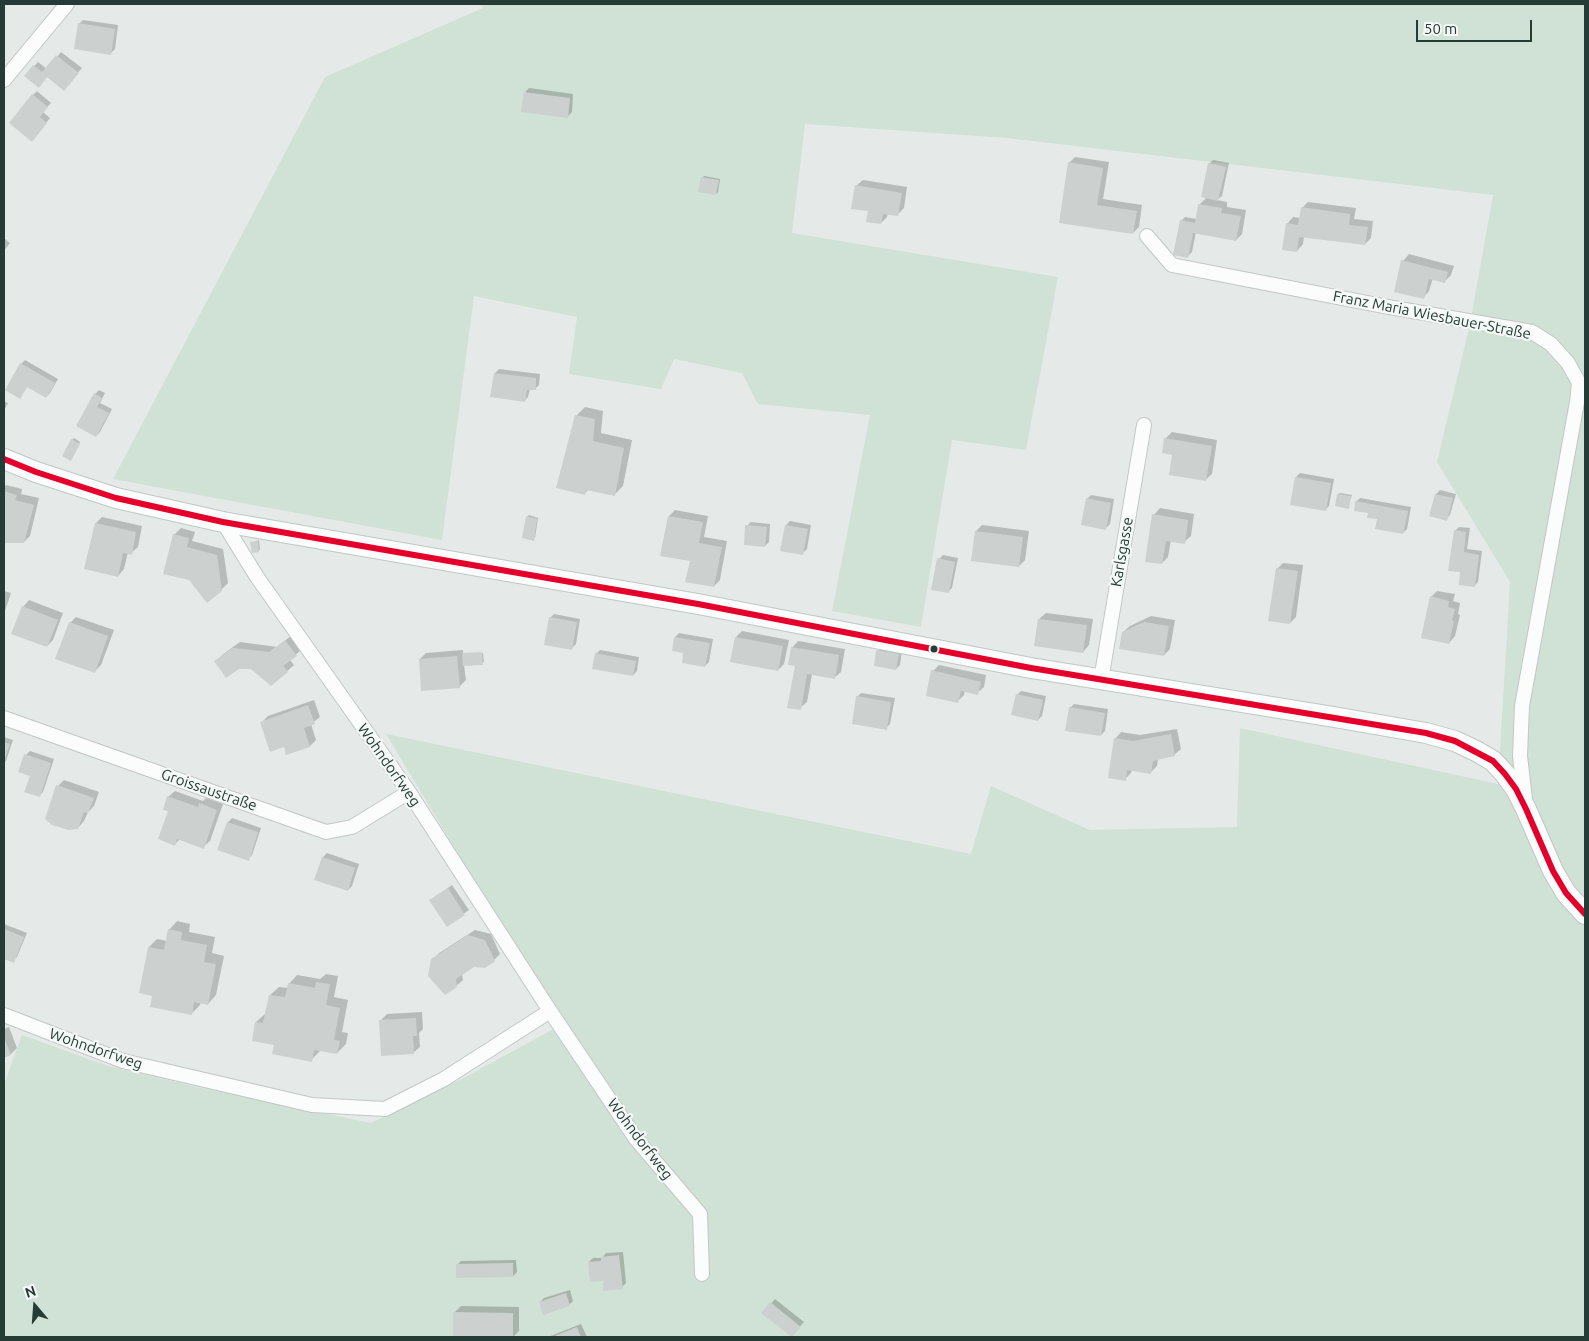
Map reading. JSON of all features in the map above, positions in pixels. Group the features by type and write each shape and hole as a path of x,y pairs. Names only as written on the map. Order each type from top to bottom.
{"street":[{"path":"4,80 67,4"},
{"name":"Franz Maria Wiesbauer-Straße","path":"1147,236 1172,265 1383,306 1532,332 1550,344 1568,363 1579,383 1577,402 1522,706 1520,756 1526,809"},
{"name":"Karlsgasse","path":"1101,680 1144,424"},
{"path":"4,459 36,472 116,498 223,522 688,602 1031,668 1426,733 1478,752 1493,761 1505,774 1516,789 1566,893 1585,914"},
{"name":"Wohndorfweg","path":"223,522 257,577 409,792 550,1012 636,1139 700,1214 702,1274"},
{"name":"Groissaustraße","path":"4,718 326,832 352,827 409,792"},
{"name":"Wohndorfweg","path":"4,1015 123,1061 312,1106 385,1109 444,1079 550,1012"}],"green space":[{"path":"481,4 1585,4 1585,1337 4,1337 4,1085 22,1035 105,1065 197,1087 371,1123 458,1081 561,1025 386,734 971,854 991,786 1090,830 1237,827 1240,728 1498,784 1510,582 1437,462 1470,324 1493,195 1007,138 805,124 792,233 1058,277 1026,450 952,440 921,627 832,611 870,415 758,404 742,373 674,359 661,389 569,374 577,317 474,296 442,540 113,479 325,77 483,8"}],"building":[{"path":"78,23 115,29 111,55 74,49"},
{"path":"56,55 79,73 64,91 47,77 39,88 24,76 33,65 42,72"},
{"path":"524,92 570,98 568,118 521,112"},
{"path":"32,94 48,107 40,117 47,123 32,142 9,123"},
{"path":"1068,162 1103,168 1097,205 1137,211 1133,234 1059,223"},
{"path":"1208,163 1226,167 1218,201 1201,197"},
{"path":"701,177 719,180 716,195 698,192"},
{"path":"855,185 902,193 898,216 883,214 881,224 866,222 868,211 851,209"},
{"path":"1198,204 1222,208 1221,213 1241,216 1236,241 1193,233 1188,258 1173,255 1180,220 1195,223"},
{"path":"1301,207 1350,214 1349,225 1368,227 1365,245 1299,237 1297,252 1282,250 1286,223 1298,225"},
{"path":"1401,260 1448,272 1445,283 1429,279 1424,299 1394,292"},
{"path":"20,363 55,383 46,398 27,387 20,399 5,390"},
{"path":"494,373 536,378 536,390 527,390 525,402 490,397"},
{"path":"94,393 102,398 97,407 109,413 96,437 76,426"},
{"path":"575,415 595,419 593,441 624,448 615,496 586,490 585,495 556,488"},
{"path":"1164,438 1212,446 1206,481 1169,475 1172,455 1162,453"},
{"path":"71,439 80,444 71,461 62,456"},
{"path":"1295,477 1331,483 1326,511 1290,505"},
{"path":"4,491 17,495 15,500 34,505 24,543 4,543"},
{"path":"1337,494 1351,496 1349,509 1335,506"},
{"path":"1435,494 1453,498 1447,521 1429,516"},
{"path":"1086,498 1111,503 1106,530 1081,525"},
{"path":"1355,501 1408,511 1403,534 1375,529 1377,519 1367,518 1368,513 1354,511"},
{"path":"1152,514 1188,520 1185,544 1166,541 1162,564 1145,562"},
{"path":"526,516 537,519 534,541 522,538"},
{"path":"668,516 703,522 699,543 722,547 714,587 685,582 690,561 660,556"},
{"path":"95,523 136,532 132,555 123,553 118,577 84,569"},
{"path":"745,525 767,527 765,547 744,545"},
{"path":"785,525 808,529 803,555 780,551"},
{"path":"1454,530 1466,532 1464,552 1479,555 1475,587 1459,585 1460,572 1448,571"},
{"path":"975,531 1023,537 1019,567 971,561"},
{"path":"173,534 189,538 187,547 217,555 222,591 207,603 189,580 163,574"},
{"path":"258,541 259,552 252,553 250,542"},
{"path":"937,558 955,562 949,593 931,590"},
{"path":"1276,568 1298,571 1290,624 1268,621"},
{"path":"1430,596 1449,601 1448,607 1455,609 1449,644 1421,638"},
{"path":"22,606 58,620 47,647 11,634"},
{"path":"549,617 577,622 572,650 544,645"},
{"path":"1038,619 1087,625 1083,653 1034,646"},
{"path":"69,622 108,636 95,673 55,659"},
{"path":"1144,622 1169,626 1164,656 1119,649 1122,632"},
{"path":"674,637 710,643 705,667 682,663 683,653 672,651"},
{"path":"735,637 783,646 778,671 730,662"},
{"path":"285,640 297,656 283,666 288,672 271,686 251,669 239,669 226,678 214,661 233,648 269,652"},
{"path":"791,647 839,655 835,679 807,674 801,710 787,708 795,666 788,665"},
{"path":"876,650 899,654 896,670 874,666"},
{"path":"482,652 483,665 463,666 462,653"},
{"path":"595,653 636,661 633,676 592,669"},
{"path":"457,656 460,688 421,691 419,659"},
{"path":"931,670 981,682 978,695 961,691 958,703 926,696"},
{"path":"1016,694 1043,700 1038,721 1011,715"},
{"path":"856,696 891,702 887,730 852,724"},
{"path":"308,705 315,724 304,728 310,747 286,755 284,747 270,752 260,722"},
{"path":"1069,707 1105,713 1101,736 1065,731"},
{"path":"1171,734 1175,756 1153,761 1151,774 1127,770 1126,781 1108,778 1114,738 1133,741"},
{"path":"4,742 10,744 4,761"},
{"path":"24,754 51,763 40,797 24,792 30,776 18,772"},
{"path":"56,785 94,798 88,813 84,812 78,829 69,830 52,825 45,819"},
{"path":"167,796 198,807 199,803 217,810 204,849 177,839 175,846 158,839 168,811 163,810"},
{"path":"227,822 258,832 249,861 217,850"},
{"path":"322,857 355,868 348,891 314,880"},
{"path":"448,888 465,915 447,927 429,900"},
{"path":"4,929 24,937 14,963 4,959"},
{"path":"168,929 182,932 181,940 207,945 204,962 216,964 208,1005 194,1002 192,1015 150,1007 152,996 139,993 148,947 164,950"},
{"path":"468,935 485,940 495,961 485,968 474,967 456,979 457,987 445,995 428,976 431,959"},
{"path":"316,982 330,984 326,1005 340,1008 334,1040 340,1041 337,1054 314,1050 312,1062 272,1054 274,1045 252,1041 255,1022 263,1023 269,995 285,997 288,983 315,988"},
{"path":"416,1018 417,1036 413,1036 414,1054 381,1056 379,1020"},
{"path":"4,1037 11,1055 4,1058"},
{"path":"619,1255 623,1289 603,1291 603,1281 590,1282 588,1262 601,1261 601,1257"},
{"path":"513,1263 513,1277 456,1278 456,1264"},
{"path":"566,1293 570,1306 543,1315 539,1302"},
{"path":"770,1302 801,1327 792,1337 761,1313"},
{"path":"453,1312 513,1313 513,1337 453,1337"},
{"path":"577,1327 581,1337 552,1337"}],"transit line":[{"path":"4,459 36,472 116,498 223,522 698,604 1031,668 1426,733 1455,741 1493,761 1505,774 1516,789 1526,809 1553,871 1566,893 1585,914"}]}
